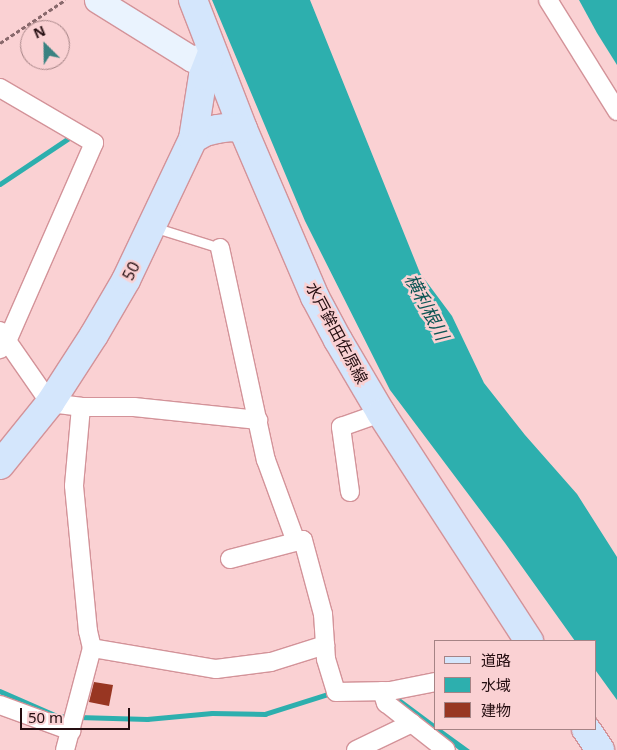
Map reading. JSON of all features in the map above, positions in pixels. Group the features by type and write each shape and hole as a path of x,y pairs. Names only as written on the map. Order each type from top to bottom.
{"main road":[{"name":"水戸鉾田佐原線","path":"193,0 243,129 315,297 381,412 528,640"},
{"name":"50","path":"0,465 50,403 94,335 126,280 153,227 193,139 203,76 212,53"},
{"path":"193,139 205,132 217,129 231,127 243,129"},
{"path":"587,730 600,750"}],"street":[{"path":"97,0 192,60 212,53"},
{"path":"548,0 617,111"},
{"path":"0,88 94,143 2,340 50,403 81,408 134,407 258,420"},
{"path":"220,248 266,460 296,542"},
{"path":"66,750 92,648 88,631 74,486 81,408"},
{"path":"350,492 341,428 381,412"},
{"path":"230,559 303,540 323,614 326,659 336,692 382,691 434,682"},
{"path":"92,648 216,669 271,662 325,645"},
{"path":"382,691 386,702 446,750"},
{"path":"0,705 71,730"},
{"path":"356,750 412,723"}],"lane":[{"path":"153,227 220,248"}],"path":[{"path":"0,43 65,0"}],"water":[{"name":"横利根川","path":"212,0 310,0 420,273 452,316 484,383 525,435 577,494 617,557 617,700 597,672 597,640 574,640 505,543 390,390 305,221"},
{"path":"579,0 617,0 617,65 597,33"},
{"path":"328,690 393,693 434,724 434,730 442,730 470,750 459,750 388,697 329,698"}],"building":[{"path":"94,682 113,685 109,706 89,702"}],"waterway":[{"path":"0,184 69,138"},
{"path":"0,691 57,716 70,717"},
{"path":"78,717 147,719 212,713 265,714 328,694"}]}
